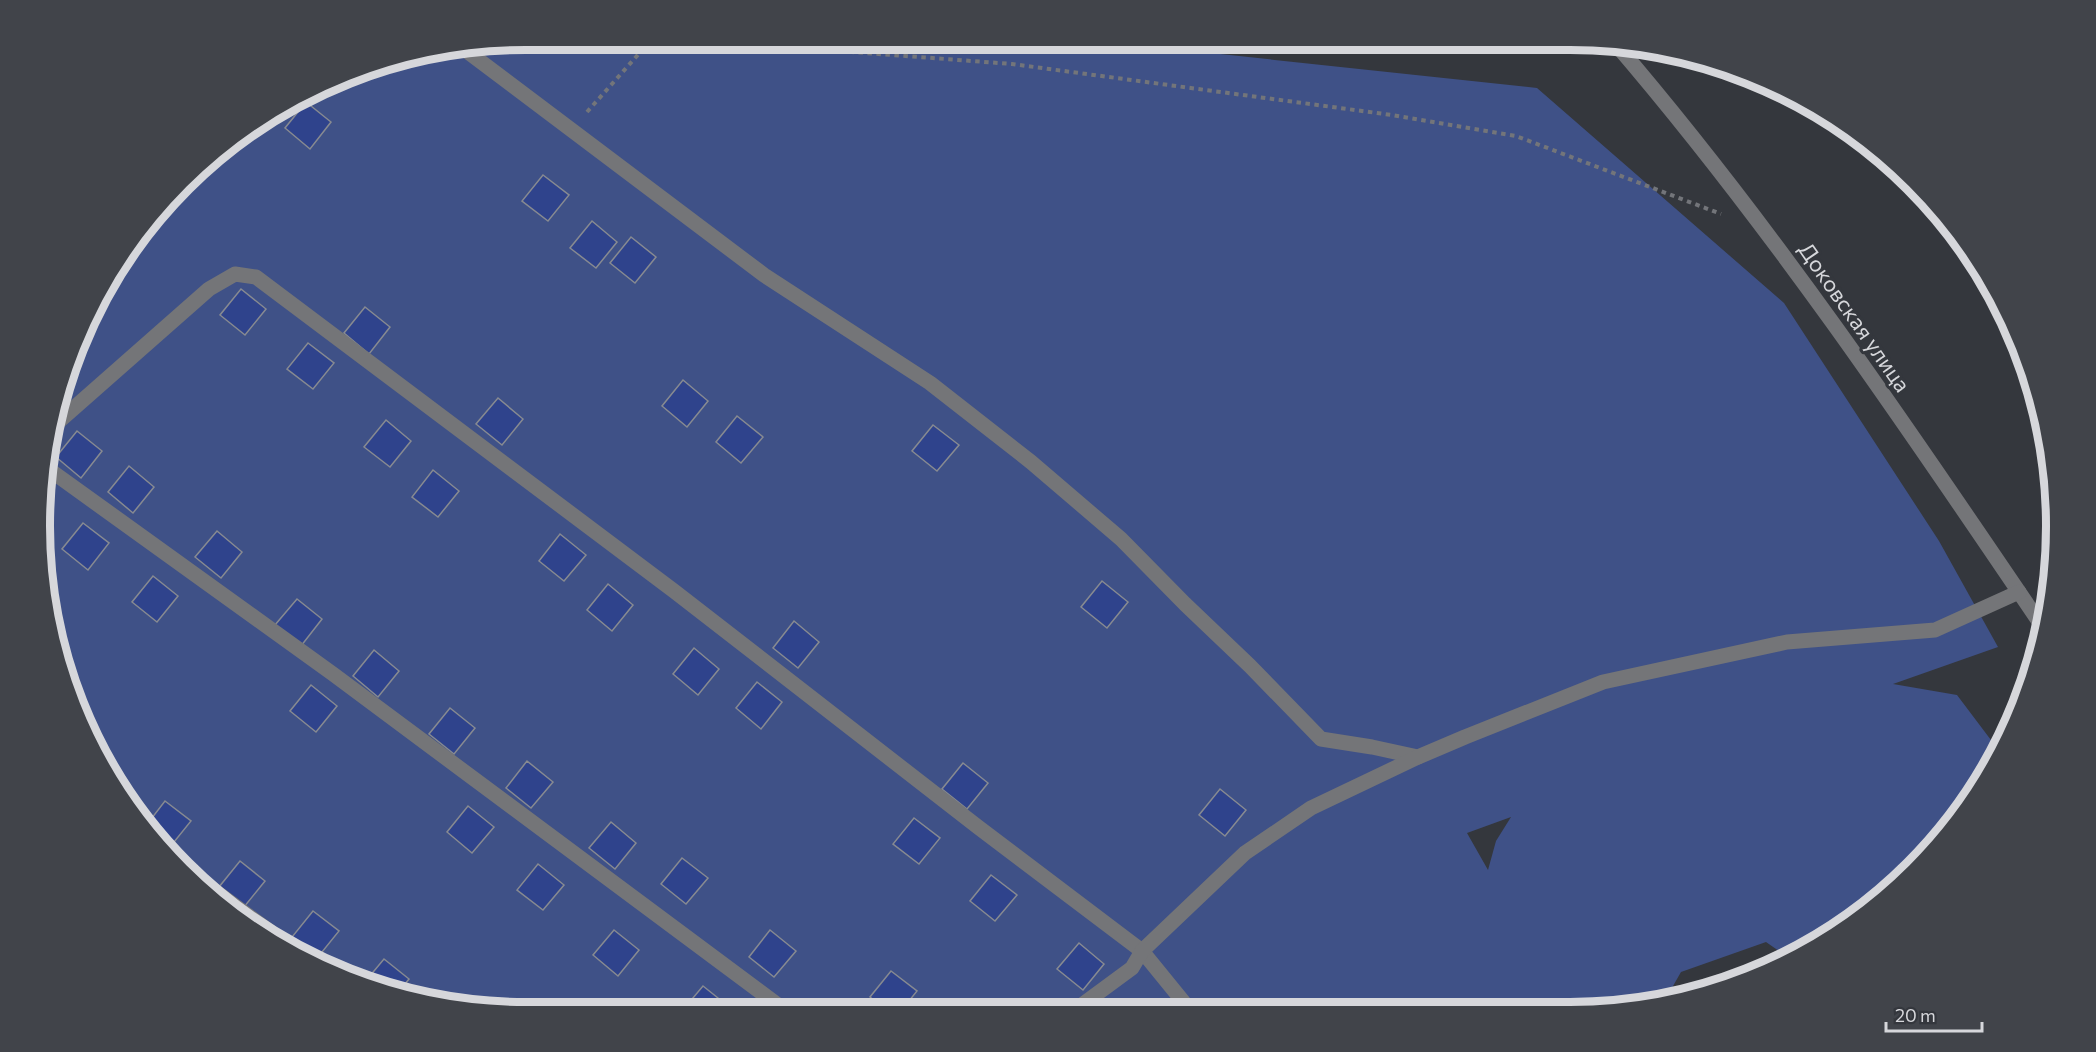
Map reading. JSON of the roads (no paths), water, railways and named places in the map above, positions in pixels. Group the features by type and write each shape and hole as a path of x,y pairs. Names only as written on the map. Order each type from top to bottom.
{"street":[{"path":"470,53 764,275 930,383 1031,462 1121,539 1321,739 1418,757"},
{"name":"Доковская улица","path":"1624,53 1674,112 1773,240 1863,365 2037,619"},
{"path":"63,417 209,289 235,274 256,277 674,591 1142,951 1183,1002"},
{"path":"53,472 333,674 774,1002"},
{"path":"1085,1002 1132,968 1142,951 1245,853 1311,808 1418,757 1603,682 1787,642 1935,630 2019,592"}]}
